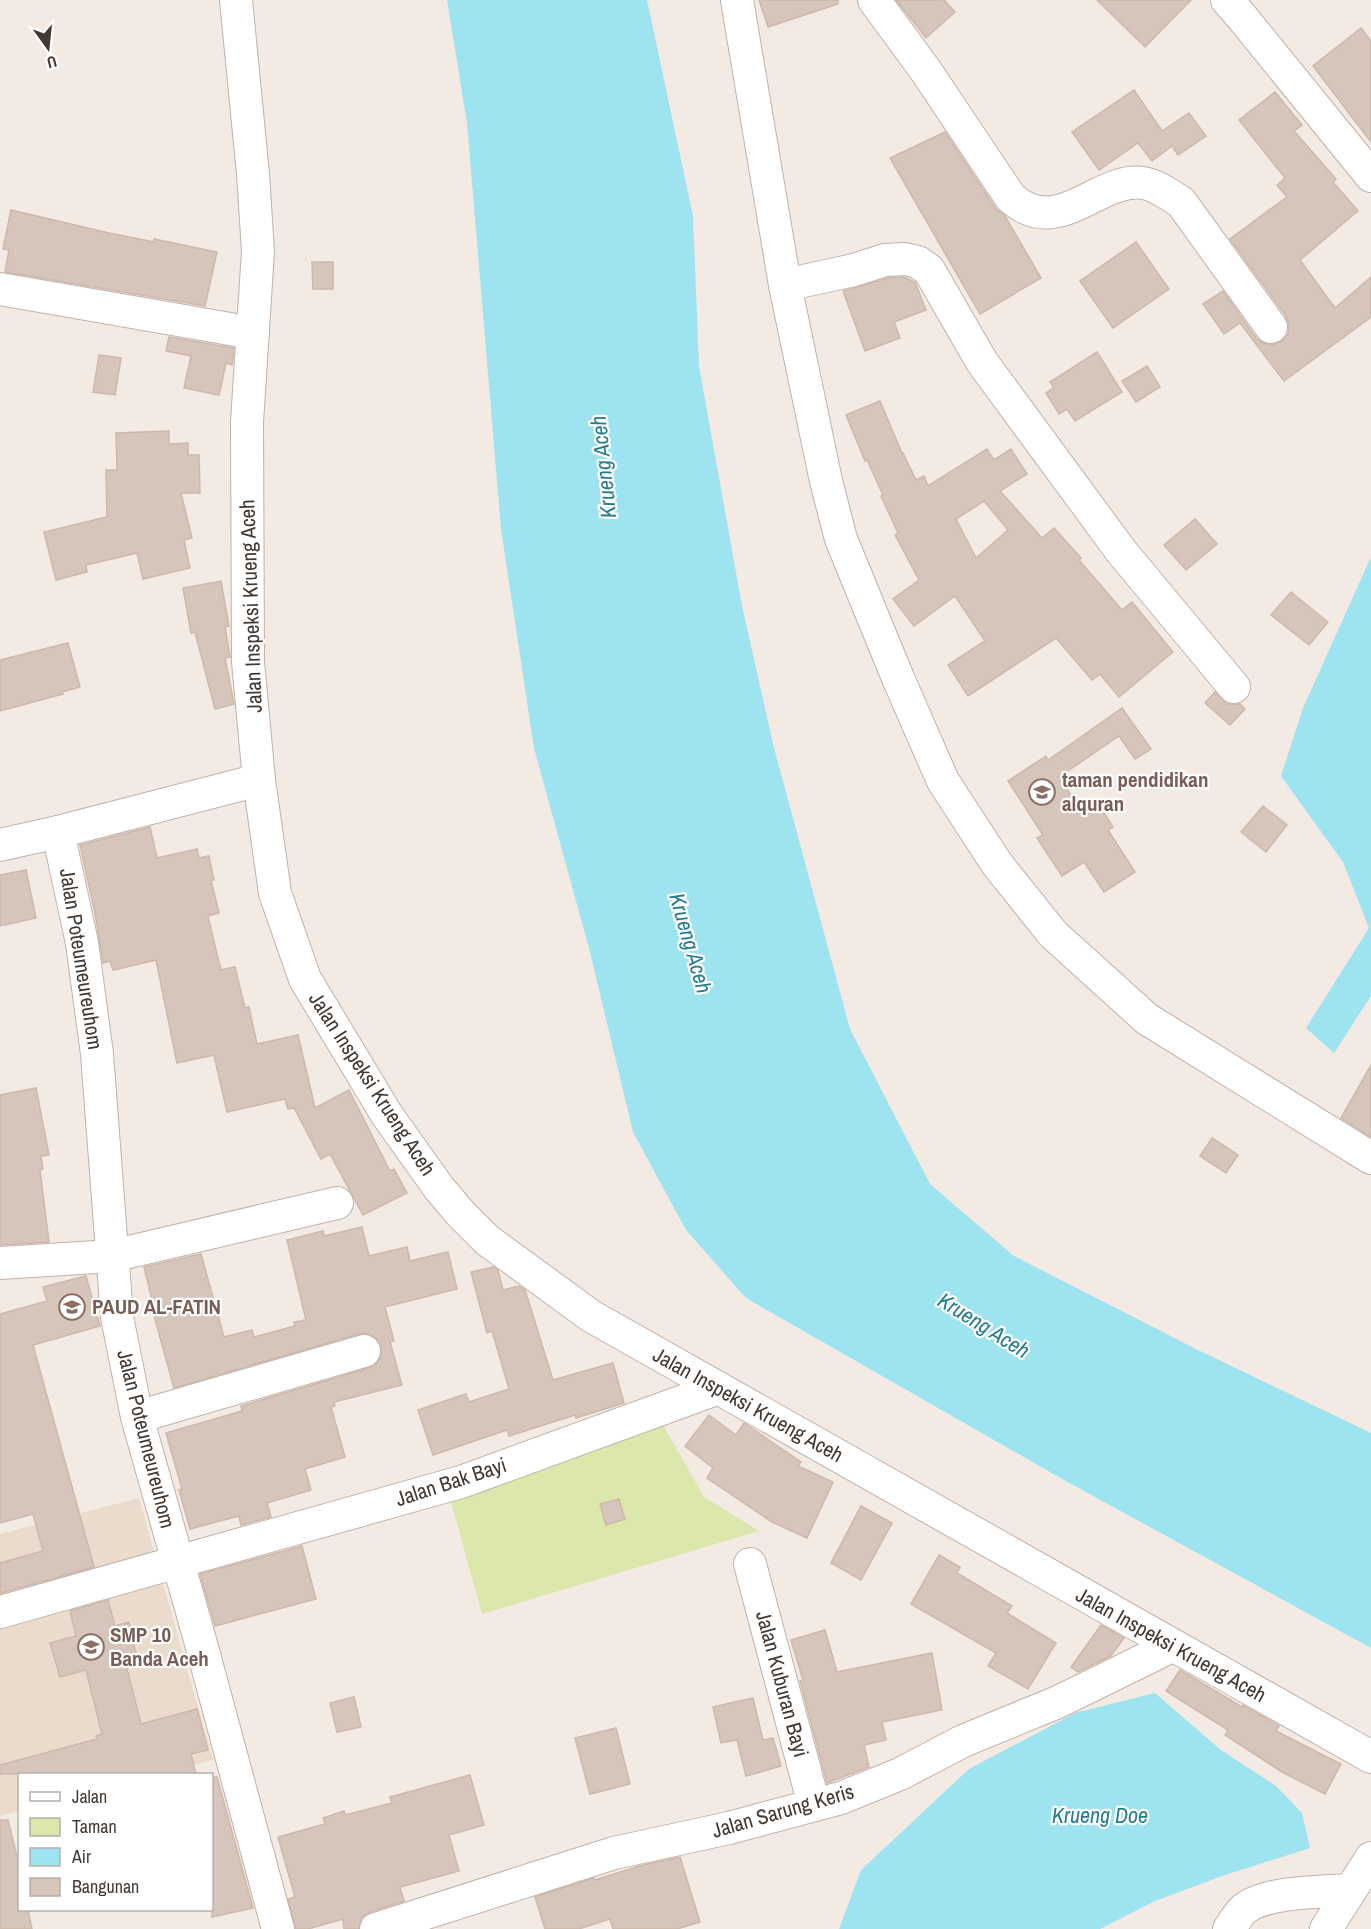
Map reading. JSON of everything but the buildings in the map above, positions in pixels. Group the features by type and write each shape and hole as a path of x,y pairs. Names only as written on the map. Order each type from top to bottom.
{"street":[{"name":"Jalan Inspeksi Krueng Aceh","path":"236,0 254,174 258,251 247,422 248,662 259,780 275,893 305,979 387,1114 439,1188 461,1214 488,1240 591,1316 1371,1757"},
{"path":"737,0 785,285 826,481 841,539 897,678 943,781 997,864 1053,934 1147,1019 1371,1158"},
{"path":"874,0 926,71 1011,198 1020,206 1032,211 1059,211 1127,184 1144,183 1160,189 1181,202 1271,327"},
{"path":"1227,0 1249,24 1371,176"},
{"path":"785,285 885,261 905,259 918,262 929,270 982,362 1121,551 1234,687"},
{"path":"0,289 253,333"},
{"path":"0,844 58,832 259,780"},
{"name":"Jalan Poteumeureuhom","path":"58,832 82,943 97,1054 117,1317 137,1417 278,1929"},
{"path":"0,1263 112,1256 337,1203"},
{"path":"137,1417 364,1351"},
{"name":"Jalan Bak Bayi","path":"0,1612 461,1482 720,1388"},
{"name":"Jalan Kuburan Bayi","path":"750,1564 814,1805"},
{"name":"Jalan Sarung Keris","path":"376,1929 614,1853 729,1828 841,1798 900,1774 963,1741 1058,1702 1172,1646"},
{"path":"1326,1929 1371,1858"},
{"path":"1229,1929 1246,1907 1262,1900 1298,1893 1350,1890"}],"shaded area":[{"name":"SMP 10 Banda Aceh","path":"139,1498 213,1760 161,1773 18,1773 18,1811 0,1816 0,1534"}],"green space":[{"path":"658,1416 704,1497 759,1531 482,1614 448,1491"}],"water":[{"name":"Krueng Aceh","path":"447,0 647,0 693,216 699,366 742,606 774,748 850,1029 930,1184 1014,1256 1196,1349 1371,1433 1371,1648 1064,1480 746,1298 686,1230 633,1132 590,952 534,748 501,529 467,123"},
{"path":"1371,557 1371,996 1334,1053 1306,1028 1369,928 1343,862 1281,776 1303,708"},
{"name":"Krueng Doe","path":"1155,1693 1221,1750 1276,1786 1302,1813 1310,1848 1222,1876 1155,1901 1100,1929 839,1929 861,1870 969,1769 1075,1713"}],"place":[{"name":"taman pendidikan alquran","path":"1042,792"},
{"name":"PAUD AL-FATIN","path":"72,1307"},
{"name":"SMP 10 Banda Aceh","path":"91,1647"}]}
